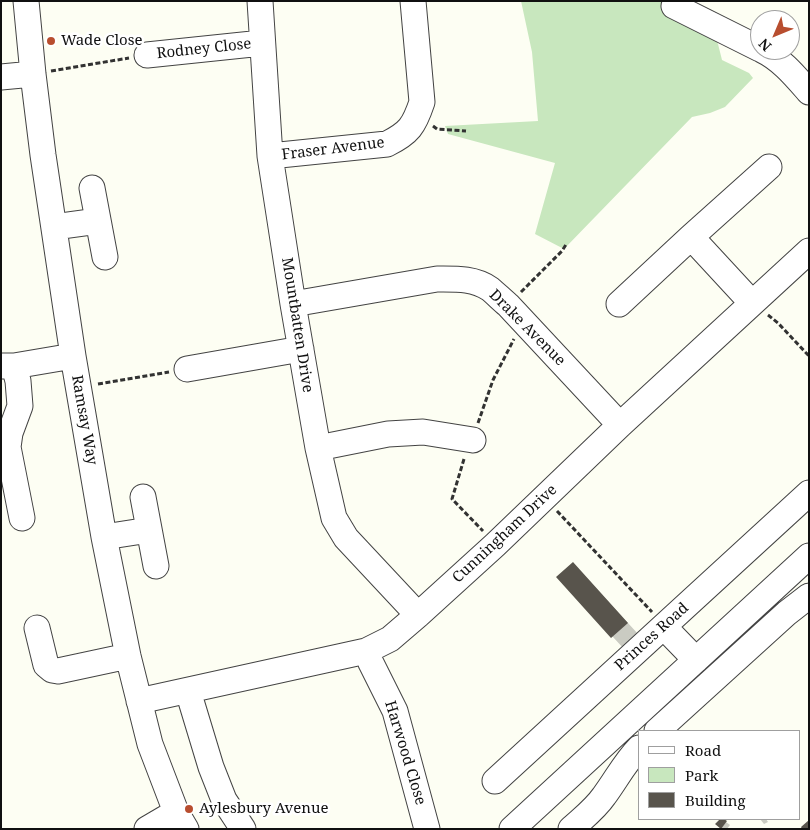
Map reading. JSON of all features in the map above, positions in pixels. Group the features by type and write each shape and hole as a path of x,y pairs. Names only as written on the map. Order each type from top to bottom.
{"street":[{"name":"Ramsay Way","path":"26,1 33,74 54,227 73,356 104,537 128,656 150,744 181,820"},
{"name":"Mountbatten Drive","path":"260,1 270,156 318,448 334,518 346,538 418,615"},
{"path":"413,1 422,102 417,118"},
{"path":"674,6 750,44"},
{"name":"Rodney Close","path":"147,56 262,44"},
{"path":"777,60 788,68 809,92"},
{"path":"1,77 33,74"},
{"name":"Fraser Avenue","path":"270,156 387,144 409,130 417,118"},
{"path":"619,304 770,167"},
{"path":"92,188 105,257"},
{"path":"54,227 98,221"},
{"path":"691,237 752,302"},
{"name":"Cunningham Drive","path":"139,701 366,651 390,639 809,251"},
{"name":"Drake Avenue","path":"293,304 437,279 458,278 475,281 489,289 508,305 620,425"},
{"path":"188,369 301,349"},
{"path":"22,518 8,447 10,433 20,406 18,381 8,366 73,356"},
{"path":"318,448 388,434 423,432 473,440"},
{"name":"Princes Road","path":"495,780 809,493"},
{"path":"143,497 156,566"},
{"path":"104,537 149,530"},
{"path":"512,829 809,556"},
{"path":"657,730 787,612 809,596"},
{"path":"664,627 696,660"},
{"path":"37,628 46,665 52,670 58,671 128,656"},
{"name":"Harwood Close","path":"366,651 396,711 427,829"},
{"path":"188,691 211,768 224,800 243,829"},
{"path":"549,796 574,826 605,795 631,756 638,749"},
{"path":"147,829 181,820"}],"path":[{"path":"33,74 147,56"},
{"path":"417,118 438,129 466,130"},
{"path":"508,305 568,243"},
{"path":"752,302 778,323 809,356"},
{"path":"78,387 188,369"},
{"path":"545,497 664,627"}],"green space":[{"path":"521,1 668,1 713,35 718,44 722,60 749,73 753,78 725,107 692,117 564,249 535,234 555,163 448,134 445,126 538,121 532,52"}],"building":[{"path":"573,562 628,623 611,638 556,577"},
{"path":"719,820 727,821 721,829 715,824"},
{"path":"809,820 809,829 802,829 801,827"}],"place":[{"name":"Wade Close","path":"51,41"},
{"name":"Aylesbury Avenue","path":"189,809"}]}
